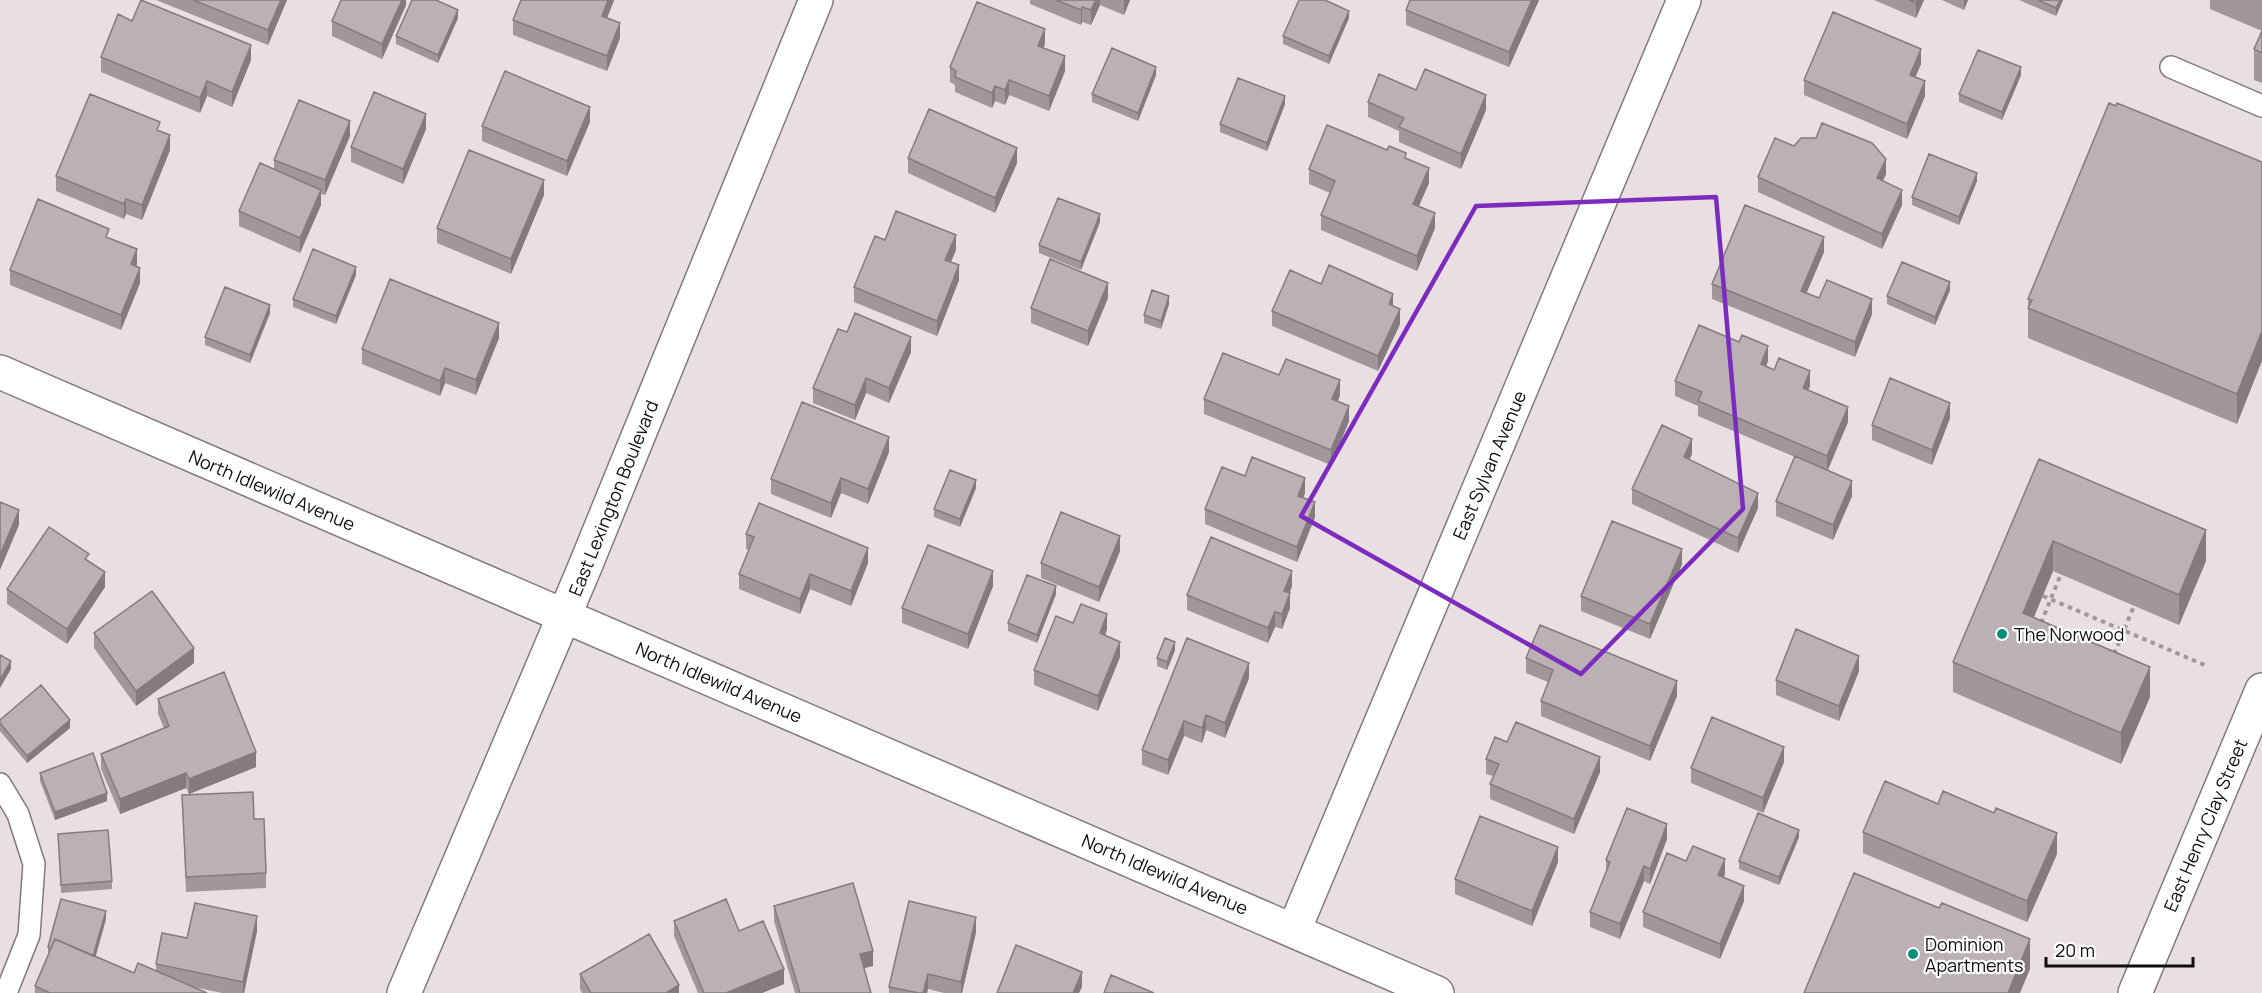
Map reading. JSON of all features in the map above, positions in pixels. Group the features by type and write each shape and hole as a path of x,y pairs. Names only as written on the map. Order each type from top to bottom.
{"street":[{"name":"East Lexington Boulevard","path":"404,993 564,616 816,0"},
{"name":"East Sylvan Avenue","path":"1294,930 1684,0"},
{"name":"North Idlewild Avenue","path":"0,372 1437,993"},
{"name":"East Henry Clay Street","path":"2135,993 2262,690"}],"lane":[{"path":"2171,67 2262,106"},
{"path":"0,784 18,814 34,864 29,935 6,993"}],"path":[{"path":"2039,627 2061,574"},
{"path":"2043,596 2207,666"},
{"path":"2113,658 2134,606"}],"highlighted area":[{"path":"1716,197 1743,509 1581,674 1301,516 1476,206"}],"building":[{"path":"141,0 251,45 232,92 207,81 200,98 101,57 118,14 132,21"},
{"path":"193,0 281,0 268,30"},
{"path":"341,0 402,0 382,44 332,21"},
{"path":"412,0 436,0 458,10 438,55 396,36"},
{"path":"521,0 608,0 602,16 620,23 607,56 513,20"},
{"path":"1056,0 1096,0 1091,10 1082,7 1081,10"},
{"path":"1299,0 1325,0 1349,11 1329,56 1283,36"},
{"path":"1410,0 1532,0 1509,52 1406,10"},
{"path":"2038,0 2060,0 2056,8"},
{"path":"977,2 1045,29 1038,46 1065,56 1049,96 1009,80 1005,90 995,86 992,93 955,77 956,71 950,67"},
{"path":"1833,12 1921,49 1910,75 1925,81 1907,124 1804,80"},
{"path":"2262,31 2262,53 2254,49"},
{"path":"1112,48 1156,67 1138,113 1092,94"},
{"path":"1978,50 2021,67 2002,112 1959,94"},
{"path":"1425,69 1486,95 1461,154 1399,127 1404,118 1368,102 1379,74 1416,90"},
{"path":"505,71 590,107 567,161 482,126"},
{"path":"1238,78 1285,96 1267,143 1220,124"},
{"path":"374,92 426,114 403,169 351,147"},
{"path":"90,94 160,122 157,130 170,135 142,205 126,199 124,204 56,176"},
{"path":"299,100 350,121 325,180 274,160"},
{"path":"2109,103 2116,106 2117,103 2262,162 2262,331 2237,394 2028,308 2032,300 2028,299"},
{"path":"929,109 1017,148 995,198 908,158"},
{"path":"1822,123 1872,143 1886,159 1877,178 1902,190 1882,234 1758,177 1775,138 1794,146 1801,138 1816,138"},
{"path":"1327,125 1387,150 1389,146 1406,153 1405,158 1429,168 1413,204 1435,213 1417,256 1321,215 1335,181 1309,169"},
{"path":"469,150 544,180 511,259 437,228"},
{"path":"1929,154 1977,173 1959,217 1912,197"},
{"path":"260,163 321,190 300,238 239,211"},
{"path":"1058,198 1100,214 1081,262 1039,245"},
{"path":"38,199 109,229 106,237 137,249 131,264 140,268 121,315 10,270"},
{"path":"1745,205 1824,237 1801,291 1819,298 1827,280 1872,299 1855,342 1712,284"},
{"path":"896,211 956,235 945,260 959,265 937,321 854,287 875,236 885,240"},
{"path":"313,249 356,267 336,316 293,299"},
{"path":"1050,259 1108,283 1088,331 1031,308"},
{"path":"1902,262 1950,282 1935,317 1887,296"},
{"path":"1329,265 1393,294 1389,304 1400,309 1378,356 1272,311 1290,270 1321,284"},
{"path":"390,279 499,323 476,380 445,368 440,381 362,349"},
{"path":"225,287 270,305 250,355 205,337"},
{"path":"1152,290 1169,296 1161,321 1144,315"},
{"path":"855,313 911,337 889,388 866,378 855,405 813,388 838,329 847,332"},
{"path":"1699,325 1739,342 1742,335 1768,346 1761,364 1774,370 1779,358 1810,371 1803,388 1848,407 1827,456 1698,401 1702,392 1675,381"},
{"path":"1223,353 1279,375 1286,359 1340,380 1332,399 1349,406 1331,450 1204,399"},
{"path":"1890,378 1950,403 1932,450 1872,425"},
{"path":"802,402 889,437 868,489 841,478 831,503 771,479"},
{"path":"1662,425 1692,439 1684,457 1758,493 1738,538 1632,489"},
{"path":"1795,456 1852,481 1833,525 1776,501"},
{"path":"1252,457 1305,478 1298,496 1315,502 1297,547 1205,509 1222,467 1245,476"},
{"name":"The Norwood","path":"2039,459 2206,530 2179,595 2053,541 2023,613 2150,667 2121,733 1953,662"},
{"path":"950,470 976,480 960,519 934,509"},
{"path":"0,502 19,510 0,555"},
{"path":"759,503 868,548 851,591 810,574 800,599 739,574 754,537 746,534"},
{"path":"1061,512 1120,536 1099,587 1041,563"},
{"path":"1612,521 1682,549 1650,624 1581,596"},
{"path":"49,527 89,554 85,559 105,572 67,629 7,589"},
{"path":"1211,537 1292,571 1284,591 1290,593 1282,614 1275,612 1268,628 1187,595"},
{"path":"928,545 993,571 968,634 902,608"},
{"path":"1027,575 1056,586 1037,635 1008,623"},
{"path":"152,591 194,648 136,691 94,633"},
{"path":"1081,604 1107,614 1100,633 1120,642 1098,696 1034,670 1056,616 1073,623"},
{"path":"1540,625 1677,681 1650,746 1541,701 1553,670 1526,658"},
{"path":"1796,629 1859,656 1839,706 1776,680"},
{"path":"1165,638 1175,642 1167,662 1157,658"},
{"path":"1187,638 1249,663 1225,723 1206,715 1202,728 1184,721 1168,760 1142,750"},
{"path":"0,655 11,661 0,680"},
{"path":"224,672 256,752 189,779 186,773 120,799 101,754 169,726 158,699"},
{"path":"41,685 70,720 27,756 0,723 0,720"},
{"path":"1712,717 1784,747 1763,798 1691,768"},
{"path":"1516,722 1600,757 1574,819 1490,784 1499,764 1486,759 1495,737 1507,742"},
{"path":"93,753 107,793 55,812 40,773"},
{"path":"1885,781 1938,804 1943,791 1994,813 1996,808 2057,833 2027,901 1863,832"},
{"path":"253,792 254,819 264,819 266,873 186,877 182,795"},
{"path":"1627,808 1667,824 1650,869 1644,866 1620,924 1590,912 1610,862 1606,860"},
{"path":"1758,813 1799,830 1779,877 1739,861"},
{"path":"1480,816 1558,847 1532,911 1455,879"},
{"path":"108,830 112,881 61,885 58,834"},
{"path":"1693,846 1725,859 1718,875 1744,886 1720,944 1643,912 1667,853 1686,861"},
{"name":"Dominion Apartments","path":"1854,873 1939,908 1942,903 2030,939 2008,993 1804,993"},
{"path":"853,883 873,951 860,954 871,993 800,993 774,906"},
{"path":"61,899 106,911 93,956 55,939 51,948 48,947"},
{"path":"726,899 739,931 763,921 784,969 726,993 704,993 674,921"},
{"path":"909,901 976,917 961,982 928,974 923,993 889,987"},
{"path":"195,903 257,916 243,982 156,964 162,933 187,938"},
{"path":"649,934 679,985 666,993 591,993 580,974"},
{"path":"55,939 134,973 138,963 207,993 50,993 35,986"},
{"path":"1016,945 1082,972 1073,993 997,993"},
{"path":"1111,975 1154,993 1104,993"}],"place":[{"name":"The Norwood","path":"2002,634"},
{"name":"Dominion Apartments","path":"1913,954"}]}
